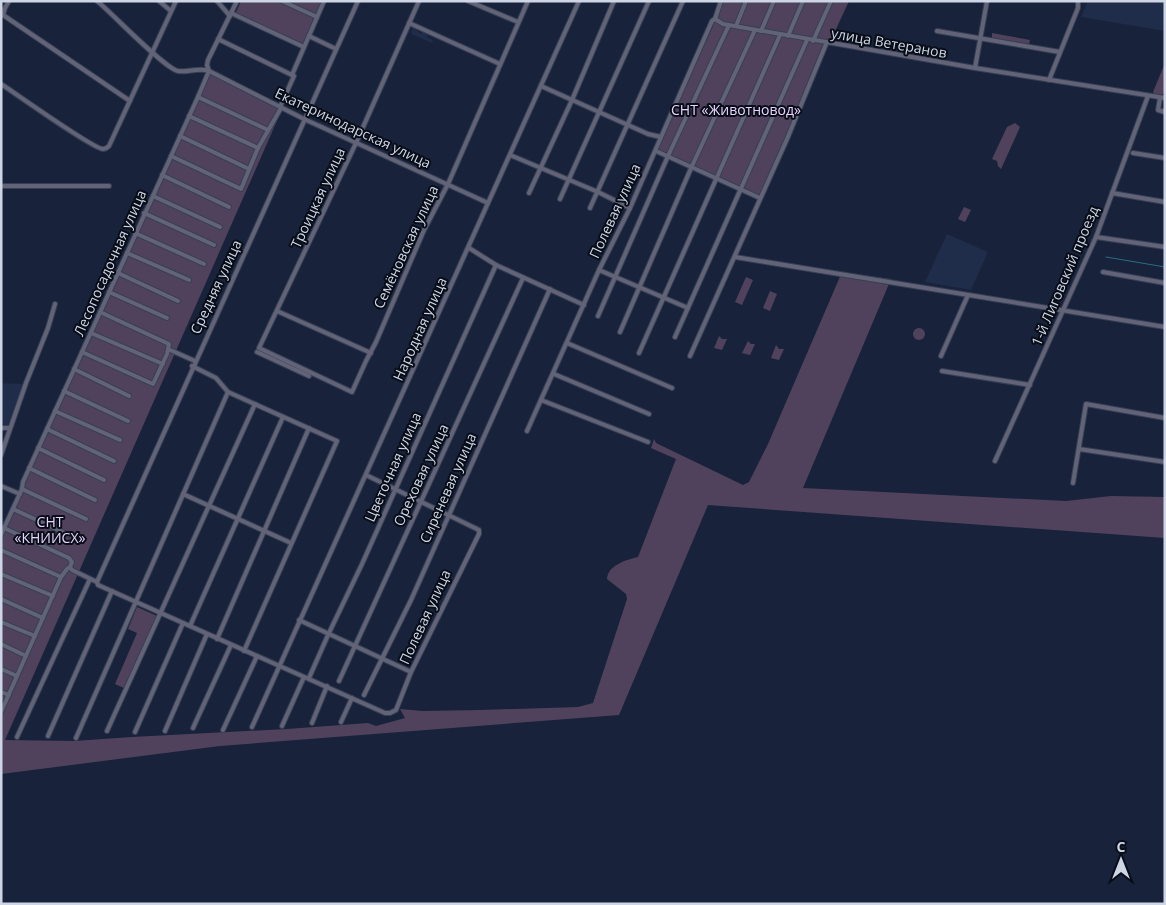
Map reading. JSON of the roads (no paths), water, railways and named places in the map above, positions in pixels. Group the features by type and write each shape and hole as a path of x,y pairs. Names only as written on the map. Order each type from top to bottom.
{"street":[{"path":"9,1 2,15 130,101"},
{"path":"97,1 153,53 179,72 202,69 209,71"},
{"path":"159,1 171,11"},
{"path":"1,84 101,149 106,148 109,146 176,1"},
{"path":"217,1 230,14 304,47"},
{"name":"Лесопосадочная улица","path":"1,535 20,494 29,468 198,97 209,71 208,60 237,1"},
{"path":"282,1 317,17"},
{"path":"171,156 240,189 258,148 280,108 324,1"},
{"name":"Средняя улица","path":"97,582 192,366 358,1"},
{"name":"Троицкая улица","path":"258,350 356,143 419,1"},
{"path":"468,1 518,22"},
{"name":"Семёновская улица","path":"258,350 352,392 371,353 424,230 448,184 528,1"},
{"name":"Народная улица","path":"279,665 579,1"},
{"path":"529,193 572,100 614,1"},
{"path":"560,199 649,1"},
{"path":"590,208 683,1"},
{"name":"Полевая улица","path":"527,431 656,151 660,137 712,21 715,19 721,1"},
{"path":"736,26 746,1"},
{"path":"761,31 774,1"},
{"path":"788,36 803,1"},
{"path":"715,19 719,23 813,41 830,1"},
{"path":"975,68 987,1"},
{"path":"1049,80 1078,8 1078,1"},
{"path":"409,24 500,64"},
{"path":"598,316 668,156 729,25"},
{"path":"620,332 692,166 755,30"},
{"path":"937,31 1060,52"},
{"path":"639,353 780,35"},
{"path":"309,36 336,49"},
{"path":"218,39 293,75"},
{"path":"675,337 807,40"},
{"name":"улица Ветеранов","path":"813,41 975,70 1148,96"},
{"name":"улица Ветеранов","path":"813,41 1162,99"},
{"path":"690,356 790,131 826,44"},
{"name":"Екатеринодарская улица","path":"209,71 280,108 488,203"},
{"path":"541,86 660,137"},
{"name":"1-й Лиговский проезд","path":"995,461 1096,237 1148,96"},
{"path":"198,97 268,130"},
{"path":"1162,99 1158,110 1165,112"},
{"path":"189,116 258,148"},
{"path":"180,136 249,169"},
{"path":"656,151 760,198"},
{"path":"1133,153 1165,158"},
{"path":"510,155 598,192 630,208"},
{"path":"162,175 229,207"},
{"path":"1,186 109,186"},
{"path":"1112,193 1165,202"},
{"path":"153,196 220,226"},
{"path":"144,213 214,245"},
{"path":"135,233 204,264"},
{"path":"1096,237 1165,248"},
{"path":"469,248 496,265 584,305"},
{"path":"127,253 189,280"},
{"path":"735,257 1165,327"},
{"name":"Цветочная улица","path":"309,678 496,265"},
{"path":"600,270 688,308"},
{"path":"1103,272 1165,283"},
{"path":"118,274 178,301"},
{"name":"Ореховая улица","path":"339,680 523,278"},
{"name":"Сиреневая улица","path":"364,695 410,600 550,289"},
{"path":"110,292 167,318"},
{"path":"941,356 968,295"},
{"path":"1,454 48,328 55,304"},
{"path":"277,311 371,353"},
{"path":"82,352 153,384 163,364 169,344 100,312"},
{"path":"91,333 163,364"},
{"path":"567,343 672,388"},
{"path":"168,350 195,361"},
{"path":"258,350 309,376"},
{"path":"192,366 216,378 228,392 337,441 244,651"},
{"path":"74,369 129,396"},
{"path":"942,371 1030,385"},
{"path":"554,374 649,414"},
{"path":"64,391 128,420"},
{"path":"76,738 228,392"},
{"path":"541,400 648,442"},
{"path":"107,731 256,404"},
{"path":"1073,482 1086,404 1165,418"},
{"path":"55,411 120,440"},
{"path":"190,626 283,417"},
{"path":"1,428 10,428"},
{"path":"217,639 309,428"},
{"path":"47,429 114,461"},
{"path":"38,448 104,480"},
{"path":"1079,449 1165,462"},
{"path":"29,468 95,500"},
{"path":"366,475 448,514"},
{"path":"1,486 20,494"},
{"path":"22,489 86,519"},
{"path":"183,494 292,543"},
{"path":"13,509 68,535"},
{"name":"Полевая улица","path":"352,698 385,713 396,710 411,672 479,534 479,530 448,514"},
{"path":"1,712 53,596 66,569 70,567 72,562 69,558 4,528"},
{"path":"1,550 62,577"},
{"path":"70,567 75,572 97,582 98,585 352,698 341,722"},
{"path":"1,574 53,596"},
{"path":"17,737 90,579"},
{"path":"48,736 112,591"},
{"path":"1,599 43,618"},
{"path":"299,620 381,660 411,672"},
{"path":"1,622 35,636"},
{"path":"135,732 183,623"},
{"path":"165,731 207,634"},
{"path":"1,644 26,656"},
{"path":"193,728 231,645"},
{"path":"223,730 257,656"},
{"path":"252,727 279,665"},
{"path":"1,669 17,676"},
{"path":"282,726 304,677"},
{"path":"312,723 327,686"},
{"path":"1,692 9,695"}],"waterway":[{"path":"1106,257 1165,267"}],"park label":[{"name":"СНТ «Животновод»","path":"736,110"},
{"name":"СНТ «КНИИСХ»","path":"50,530"}]}
